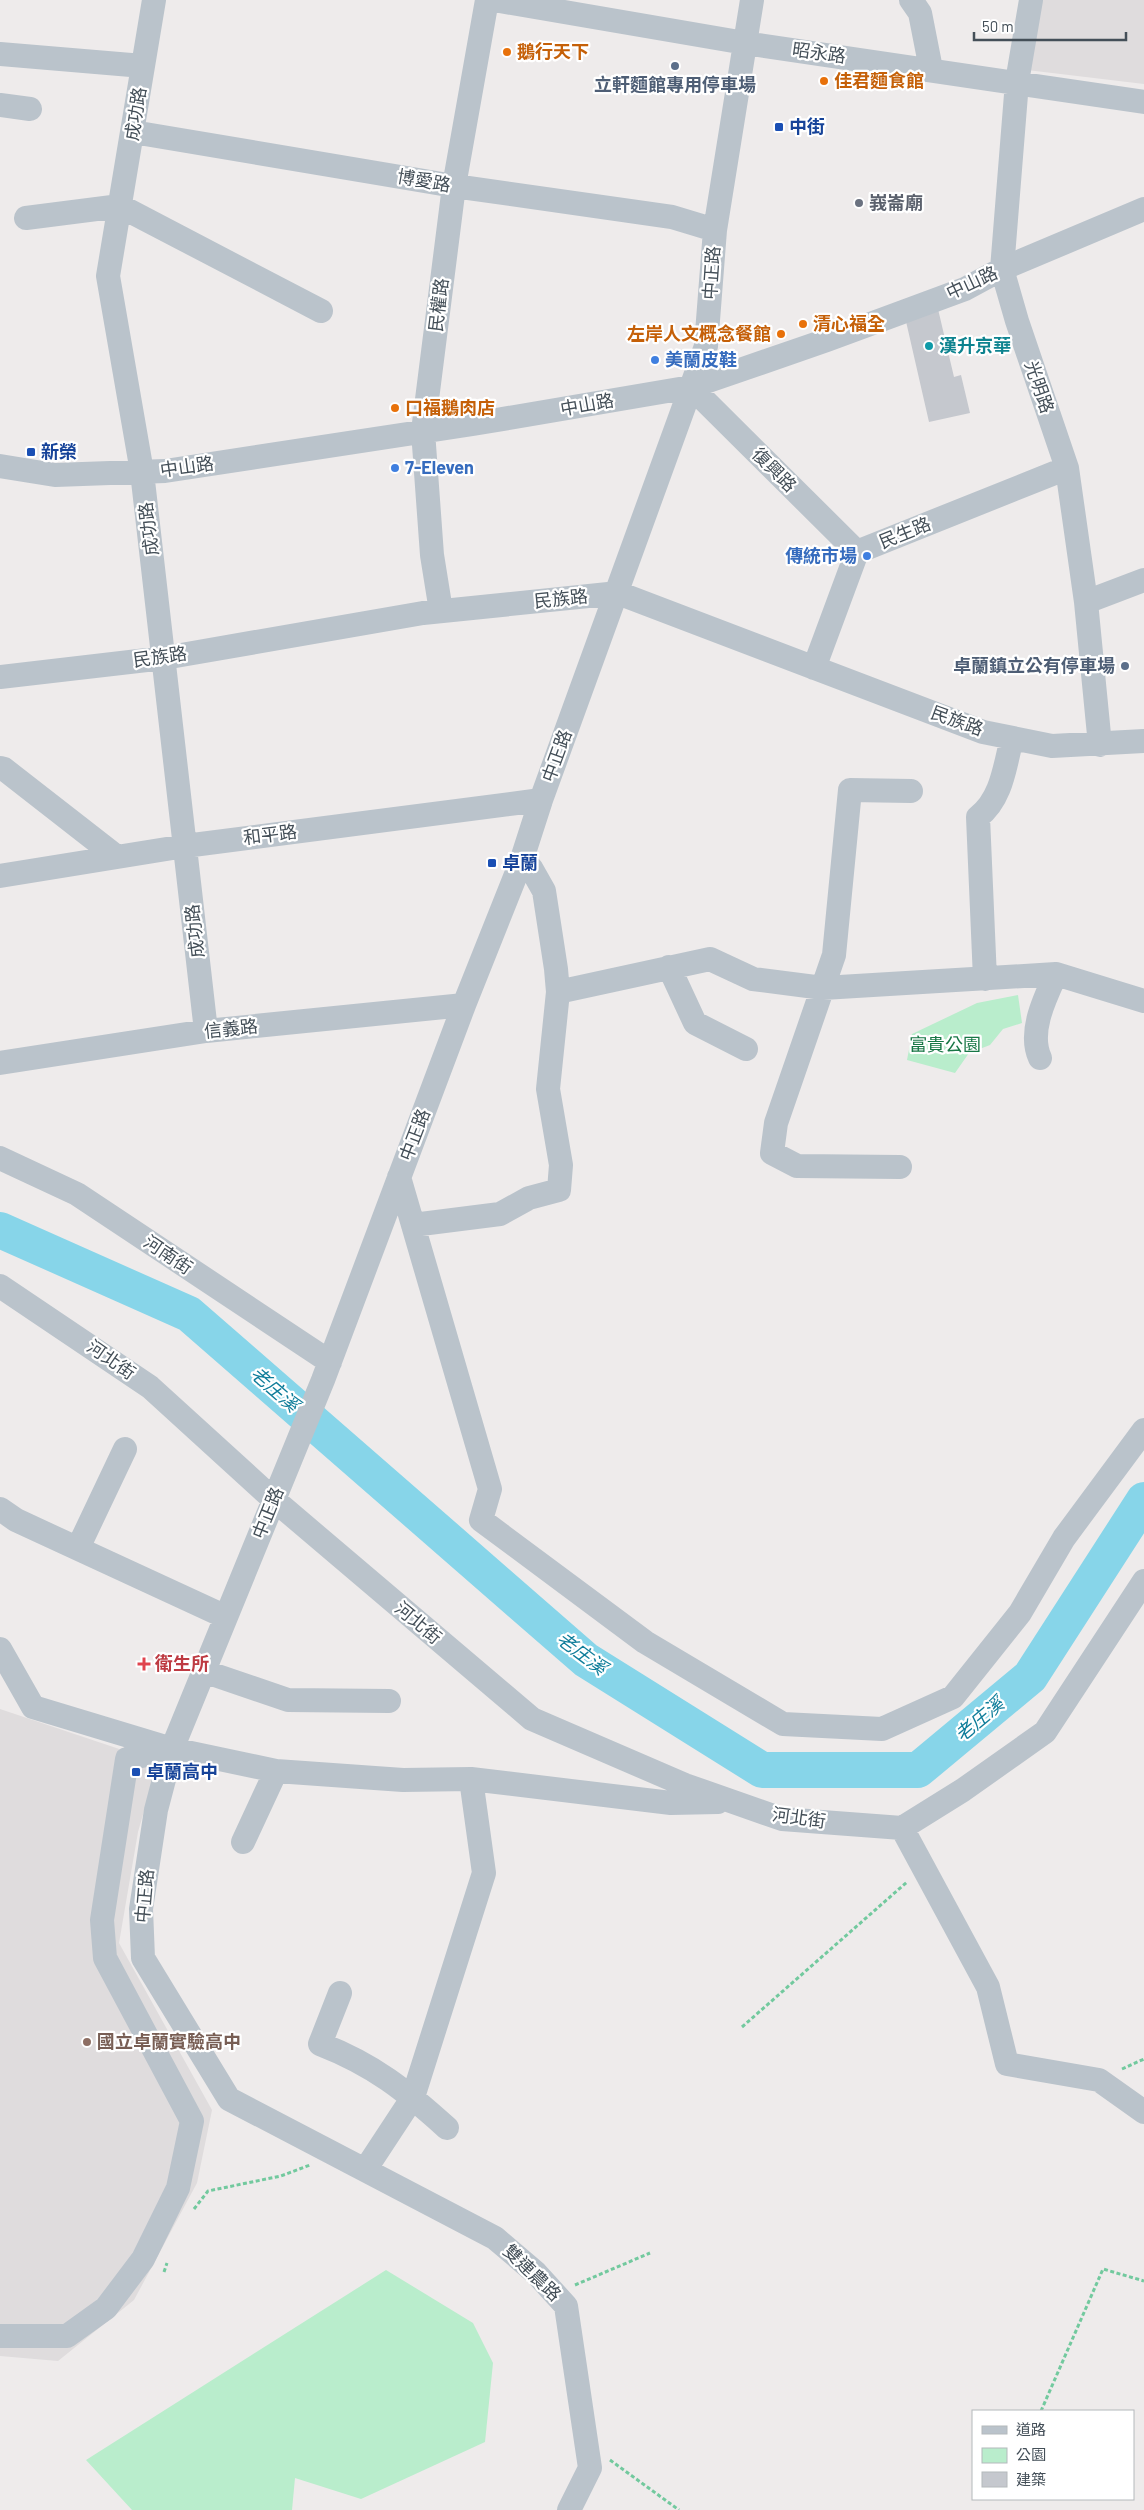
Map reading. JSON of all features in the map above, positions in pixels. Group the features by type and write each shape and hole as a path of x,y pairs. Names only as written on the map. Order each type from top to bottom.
{"street":[{"name":"成功路","path":"154,0 108,276 142,472 206,1031"},
{"name":"民權路","path":"441,611 432,555 423,431 454,186 486,0"},
{"name":"昭永路","path":"494,0 745,43 1144,102"},
{"name":"中正路","path":"365,2170 230,2098 143,1958 142,1909 156,1810 172,1749 327,1371 464,1005 522,862 541,800 618,593 706,346 715,230 752,0"},
{"path":"911,0 920,13 931,69"},
{"name":"光明路","path":"1031,0 1016,82 1002,269 1017,321 1067,468 1086,602 1100,745"},
{"path":"0,54 144,66"},
{"path":"0,105 30,108"},
{"name":"博愛路","path":"133,132 454,186 672,217 715,230"},
{"path":"26,218 120,206 321,310"},
{"name":"中山路","path":"0,466 55,475 165,471 691,387 965,289 1002,269 1144,209"},
{"name":"復興路","path":"691,387 857,552"},
{"name":"民生路","path":"814,668 857,552 1067,468"},
{"path":"1086,602 1144,580"},
{"name":"民族路","path":"0,677 164,658 441,611 618,593 983,732 1052,746 1100,745 1144,741"},
{"path":"985,978 978,817 990,808 1002,780 1012,738"},
{"path":"0,768 4,769 117,857"},
{"path":"900,1167 797,1166 772,1153 776,1123 834,955 850,790 911,791"},
{"name":"和平路","path":"0,876 185,846 541,800"},
{"path":"413,1225 500,1214 529,1198 559,1190 561,1165 548,1089 558,992 551,927 544,891 531,868 522,862"},
{"path":"558,992 710,959 753,979 823,988 1056,974 1144,1001"},
{"path":"669,968 695,1023 746,1049"},
{"path":"1040,1058 1036,1048 1042,1004 1056,974"},
{"name":"信義路","path":"0,1063 206,1031 464,1005"},
{"name":"河南街","path":"0,1158 77,1194 327,1371"},
{"path":"399,1177 490,1489 481,1520 645,1642 783,1724 882,1729 953,1697 1020,1613 1064,1538 1144,1430"},
{"name":"河北街","path":"0,1286 150,1387 273,1499 532,1719 685,1785 782,1819 902,1828"},
{"path":"78,1548 125,1449"},
{"path":"0,1509 16,1520 226,1617"},
{"path":"1144,1581 1045,1732 963,1790 902,1828 988,1987 1007,2064 1099,2080 1144,2112"},
{"path":"0,1649 33,1707 172,1749 276,1772 403,1780 471,1779 671,1803 732,1801"},
{"path":"204,1672 288,1700 389,1701"},
{"path":"0,2336 67,2336 106,2308 143,2259 178,2188 192,2121 105,1958 102,1920 127,1759 172,1749"},
{"path":"243,1842 276,1772"},
{"path":"365,2170 413,2097 484,1873 471,1779"},
{"path":"340,1993 320,2044 353,2057 413,2097 447,2128"},
{"name":"雙連農路","path":"365,2170 495,2238 536,2273 566,2306 590,2468 569,2510"}],"path":[{"path":"742,2027 924,1867"},
{"path":"191,2212 208,2191 281,2176 337,2156"},
{"path":"555,2294 650,2253"},
{"path":"164,2272 170,2254"},
{"path":"1041,2410 1103,2269 1144,2280"},
{"path":"586,2443 679,2510"}],"shaded area":[{"path":"1040,0 1144,0 1144,84 1027,70"},
{"name":"國立卓蘭實驗高中","path":"0,1709 158,1762 138,1832 119,1943 212,2110 197,2183 134,2300 58,2361 0,2356"}],"green space":[{"name":"富貴公園","path":"1018,995 1022,1023 1003,1029 990,1045 969,1053 955,1073 907,1060 912,1034 977,1003"},
{"path":"386,2270 473,2323 493,2363 485,2442 361,2499 295,2478 292,2510 132,2510 86,2460"}],"building":[{"name":"漢升京華","path":"938,309 954,377 961,375 970,413 929,422 905,317"}],"waterway":[{"name":"老庄溪","path":"0,1230 189,1314 586,1660 762,1770 918,1770 1030,1677 1144,1500"}],"place":[{"name":"鵝行天下","path":"507,52"},
{"name":"立軒麵館專用停車場","path":"675,66"},
{"name":"佳君麵食館","path":"824,81"},
{"name":"中街","path":"779,127"},
{"name":"峩崙廟","path":"859,203"},
{"name":"清心福全","path":"803,324"},
{"name":"左岸人文概念餐館","path":"781,334"},
{"name":"漢升京華","path":"929,346"},
{"name":"美蘭皮鞋","path":"655,360"},
{"name":"口福鵝肉店","path":"395,408"},
{"name":"新榮","path":"31,452"},
{"name":"7-Eleven","path":"395,468"},
{"name":"傳統市場","path":"867,556"},
{"name":"卓蘭鎮立公有停車場","path":"1125,666"},
{"name":"卓蘭","path":"492,863"},
{"name":"衛生所","path":"144,1664"},
{"name":"卓蘭高中","path":"136,1772"},
{"name":"國立卓蘭實驗高中","path":"87,2042"}]}
